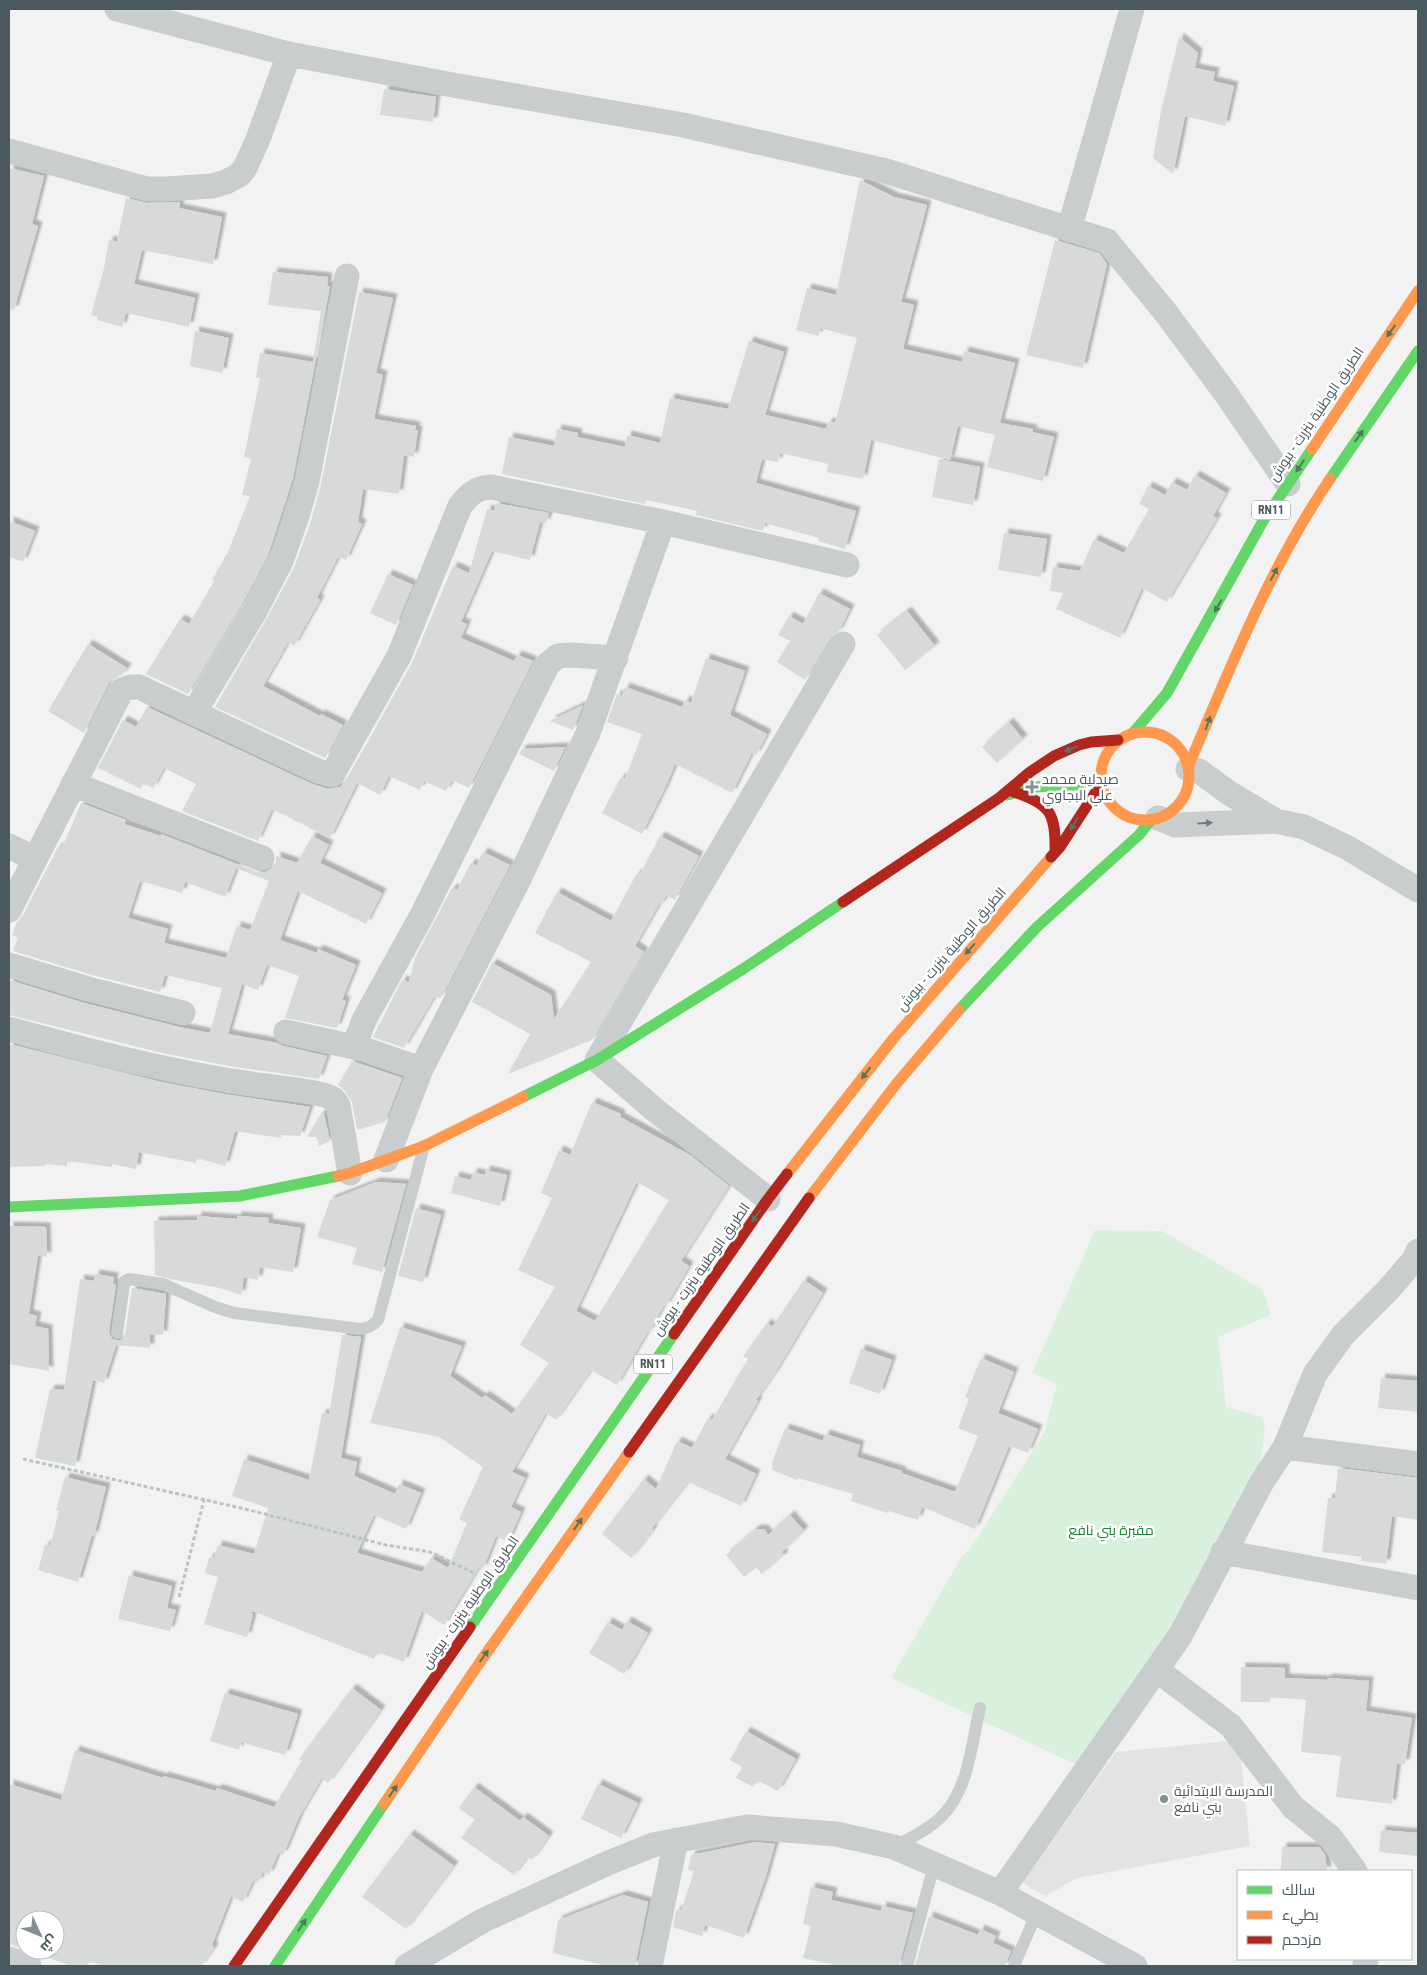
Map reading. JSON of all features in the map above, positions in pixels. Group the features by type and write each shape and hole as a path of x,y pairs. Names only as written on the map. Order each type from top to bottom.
{"main road":[{"name":"الطريق الوطنية بنزرت - ببوش","path":"1132,734 1167,693 1184,667 1263,521 1418,291"},
{"name":"RN11","path":"1188,768 1247,626 1295,533 1328,481 1418,351"},
{"name":"RN11","path":"275,1966 480,1662 828,1171 897,1084 965,1003 1037,927 1155,819 1169,813 1179,804 1189,782 1188,768 1183,754 1174,742 1161,734 1147,732 1132,734 1118,740 1104,758 1101,769 1101,782"},
{"path":"9,1207 240,1196 350,1173 424,1146 597,1060 743,969 998,798 1038,765 1090,742 1118,740"},
{"name":"الطريق الوطنية بنزرت - ببوش","path":"234,1966 768,1199 893,1039 1055,852 1101,782"},
{"path":"998,798 1034,787 1101,782 1106,798 1116,809 1128,817 1143,820 1155,819"},
{"path":"1014,792 1037,800 1047,807 1054,816 1056,829 1055,852"}],"street":[{"path":"117,9 290,54 458,86 684,125 886,171 1106,241 1113,247 1224,391 1288,484"},
{"path":"1069,230 1132,9"},
{"path":"9,151 147,189 212,186 226,182 239,175 246,168 290,54"},
{"path":"194,712 255,611 285,552 307,481 347,276"},
{"path":"9,910 122,690 139,687 318,771 332,775 399,656 460,506 469,494 481,488 491,487 663,522 847,566"},
{"path":"386,1160 421,1069 564,787 588,734 663,522"},
{"path":"768,1199 655,1110 597,1060 843,644"},
{"path":"354,1046 364,1020 422,917 548,664 558,656 616,658"},
{"path":"1188,768 1199,771 1229,793 1276,821"},
{"path":"73,784 262,858"},
{"path":"1155,819 1176,825 1276,821 1304,827 1356,852 1418,890"},
{"path":"9,846 35,859"},
{"path":"9,965 88,989 182,1013"},
{"path":"9,1029 89,1051 197,1076 305,1092 330,1098 338,1105 350,1173"},
{"path":"286,1032 354,1046 421,1069"},
{"path":"1000,1893 1180,1636 1223,1552 1262,1482 1285,1447 1315,1374 1328,1354 1343,1335 1389,1289 1418,1251"},
{"path":"1285,1447 1418,1464"},
{"path":"1223,1552 1418,1588"},
{"path":"1157,1670 1231,1726 1292,1807 1330,1838 1354,1870"},
{"path":"406,1966 482,1920 652,1845 747,1827 836,1834 894,1847 1000,1893 1135,1966"},
{"path":"650,1966 676,1840"},
{"path":"9,1959 29,1966"}],"lane":[{"path":"117,1333 124,1282 130,1279 163,1284 215,1307 234,1313 360,1329 373,1325 378,1320 380,1313 424,1146"},
{"path":"894,1847 924,1830 940,1818 953,1802 962,1784 980,1708"},
{"path":"908,1966 934,1865"},
{"path":"1014,1966 1037,1912"}],"path":[{"path":"23,1459 204,1500 386,1545 430,1552 500,1586"},
{"path":"179,1597 204,1500"}],"shaded area":[{"name":"المدرسة الابتدائية بني نافع","path":"1239,1740 1250,1846 1077,1878 1046,1896 1022,1883 1116,1752"}],"green space":[{"name":"مقبرة بني نافع","path":"1095,1230 1162,1231 1263,1290 1271,1315 1218,1337 1226,1407 1263,1417 1265,1431 1257,1481 1204,1587 1077,1765 891,1678 961,1558 976,1540 1044,1433 1057,1384 1032,1373"}],"building":[{"path":"1179,37 1198,53 1195,68 1215,72 1213,81 1234,86 1225,126 1185,116 1173,174 1153,158 1161,111"},
{"path":"384,89 436,97 433,122 380,115"},
{"path":"9,168 44,176 32,224 38,226 14,310 9,309"},
{"path":"860,180 894,197 927,205 901,302 914,305 903,349 962,362 964,351 1015,363 1000,423 1033,429 1032,432 1054,437 1043,481 987,467 995,435 958,426 950,460 871,440 863,479 827,472 828,464 780,453 778,462 762,459 756,483 856,511 845,549 818,541 819,538 765,523 763,531 696,515 697,511 646,500 645,504 502,474 509,437 554,446 557,429 578,433 577,437 625,447 627,435 660,443 670,398 728,409 749,341 784,352 765,415 826,429 828,422 835,423 857,338 820,328 818,336 796,330 807,288 836,295"},
{"path":"126,198 147,203 180,202 179,208 222,217 213,264 142,250 134,284 195,298 189,327 126,313 122,327 97,320 98,317 91,315 104,268 109,240 117,242"},
{"path":"1055,240 1099,253 1107,264 1083,368 1026,355"},
{"path":"273,272 328,277 327,286 330,286 293,478 268,555 242,604 188,694 146,674 180,619 189,624 214,581 212,580 228,552 250,496 242,495 251,459 244,457 260,378 256,378 260,353 313,362 321,311 268,305"},
{"path":"359,292 393,298 376,373 383,375 374,419 416,426 415,430 418,430 414,457 404,455 399,494 363,489 358,522 362,524 346,560 338,557 317,598 320,600 294,646 288,642 263,686 320,716 321,714 343,725 325,758 215,707 294,568 311,521 321,484"},
{"path":"195,331 229,338 222,373 190,366"},
{"path":"939,459 980,467 973,505 932,497"},
{"path":"1195,475 1226,493 1213,516 1217,518 1167,602 1142,588 1120,638 1056,609 1063,593 1050,591 1053,567 1080,571 1094,539 1124,553 1149,509 1139,504 1148,486 1165,495 1172,482 1187,490"},
{"path":"496,503 549,513 546,523 540,522 530,560 492,551 461,622 467,624 461,638 514,661 517,655 533,661 469,788 452,780 446,791 424,781 420,790 389,776 380,795 357,783 330,838 272,809 258,841 182,811 196,784 164,768 153,788 143,783 141,789 98,768 123,720 136,727 147,707 312,784 328,789 340,787 345,782 412,663 453,566 469,573 487,509 494,511"},
{"path":"9,521 35,531 23,562 9,557"},
{"path":"1004,533 1047,539 1041,577 998,570"},
{"path":"388,574 413,585 396,625 370,613"},
{"path":"819,593 850,609 839,631 831,637 805,680 777,662 790,641 778,635 789,616 803,624"},
{"path":"907,611 935,646 905,670 877,635"},
{"path":"88,644 127,668 123,674 109,683 84,733 48,711"},
{"path":"706,658 745,671 730,715 767,734 756,755 752,753 732,793 675,764 642,834 602,813 621,777 625,779 642,734 607,722 617,694 622,696 625,687 682,707 685,700 691,703"},
{"path":"583,705 573,730 550,721"},
{"path":"1009,722 1023,739 997,763 982,747"},
{"path":"565,747 554,771 519,754 522,749"},
{"path":"81,803 126,820 124,824 161,836 161,834 257,872 265,872 271,869 276,863 276,856 297,863 312,836 329,845 320,863 382,893 366,924 298,891 280,940 317,953 318,949 356,965 342,1000 346,1001 337,1028 285,1018 299,976 267,965 258,990 242,984 228,1034 277,1043 327,1056 319,1079 229,1066 167,1054 9,1015 9,980 84,1003 210,1033 222,988 165,975 160,992 92,975 13,951 18,938 12,935 17,922 22,917 58,847 62,848","holes":["236,868 269,881 250,930 237,926 226,958 164,943 168,929 128,918 140,881 182,893 185,882 225,897"]},
{"path":"660,836 699,856 675,900 666,895 661,905 659,904 635,946 644,952 592,1040 508,1074 530,1034 472,1002 492,963 551,995 554,1019 591,962 535,933 557,892 611,921 637,873 640,874"},
{"path":"483,852 510,865 441,998 434,997 404,1048 373,1037 402,980 409,982 415,958 452,888 457,890 471,863 476,866"},
{"path":"9,1044 161,1082 310,1107 300,1136 281,1135 281,1138 235,1131 225,1166 197,1158 196,1163 139,1152 136,1169 112,1164 112,1167 67,1161 67,1166 45,1164 45,1166 9,1167"},
{"path":"352,1061 402,1078 385,1122 357,1130 352,1102 345,1091 338,1085"},
{"path":"592,1102 621,1114 620,1117 690,1155 729,1186 681,1261 689,1266 617,1385 591,1370 556,1420 546,1413 512,1472 525,1478 511,1507 521,1512 508,1542 496,1536 483,1569 479,1567 444,1625 422,1611 404,1662 377,1652 374,1659 252,1611 250,1612 253,1614 247,1637 204,1624 218,1577 205,1573 209,1557 214,1558 218,1545 254,1554 268,1508 232,1496 244,1459 309,1480 322,1413 329,1414 342,1335 361,1337 341,1458 357,1462 354,1476 395,1494 399,1484 421,1493 406,1529 374,1515 357,1553 422,1572 431,1558 448,1568 467,1523 459,1519 483,1467 439,1437 370,1423 400,1327 462,1346 450,1376 482,1398 485,1395 512,1414 549,1363 520,1345 555,1287 518,1270 552,1198 541,1193 559,1150 570,1155","holes":["637,1182 669,1200 595,1321 576,1311"]},
{"path":"323,1110 330,1141 319,1146 316,1137 307,1137"},
{"path":"486,1170 507,1175 500,1206 451,1193 455,1176 471,1180 473,1172 485,1175"},
{"path":"376,1182 406,1184 382,1272 352,1264 357,1248 317,1237 330,1200"},
{"path":"416,1208 441,1215 423,1282 398,1276"},
{"path":"197,1216 237,1219 237,1216 269,1218 268,1223 301,1228 293,1272 260,1267 258,1280 244,1277 241,1295 220,1288 155,1275 154,1221 197,1220"},
{"path":"9,1226 46,1227 47,1257 38,1255 29,1314 37,1316 35,1326 48,1329 49,1371 9,1364"},
{"path":"95,1274 114,1277 113,1284 116,1284 109,1332 112,1339 120,1341 125,1335 132,1288 166,1294 163,1335 150,1334 150,1348 116,1345 104,1383 93,1380 75,1466 35,1458 50,1389 64,1390 80,1279 94,1281"},
{"path":"804,1280 823,1293 775,1373 756,1400 758,1401 725,1459 756,1474 741,1506 688,1482 631,1558 602,1534 644,1479 656,1489 677,1441 692,1448 708,1418 712,1420 748,1359 743,1356 767,1323 772,1327"},
{"path":"861,1349 892,1360 880,1394 849,1383"},
{"path":"981,1358 1014,1372 998,1413 1038,1429 1028,1453 1009,1446 975,1529 922,1507 918,1520 889,1511 888,1513 851,1501 853,1494 798,1478 797,1480 772,1470 772,1463 785,1428 823,1441 825,1434 860,1445 857,1457 902,1471 901,1473 955,1492 978,1436 958,1428 969,1399 965,1397"},
{"path":"1381,1378 1418,1381 1418,1412 1378,1408"},
{"path":"1338,1468 1418,1478 1418,1520 1392,1516 1386,1564 1361,1561 1362,1557 1322,1552 1328,1498 1335,1498"},
{"path":"65,1477 106,1487 94,1536 92,1535 78,1582 38,1570 45,1545 50,1546 59,1511 56,1510"},
{"path":"790,1515 804,1531 782,1552 784,1555 762,1574 756,1567 744,1577 726,1555 756,1529 764,1529 768,1535"},
{"path":"129,1575 172,1586 167,1608 176,1610 170,1631 118,1619"},
{"path":"627,1621 648,1633 624,1674 589,1653 608,1622 622,1630"},
{"path":"1241,1667 1285,1668 1285,1678 1327,1680 1328,1678 1369,1681 1366,1711 1412,1718 1405,1764 1397,1763 1392,1804 1336,1797 1341,1756 1301,1752 1306,1700 1270,1697 1270,1702 1241,1702"},
{"path":"352,1688 381,1710 328,1783 322,1778 300,1815 283,1855 278,1853 269,1875 263,1872 258,1883 253,1881 243,1902 231,1896 212,1945 214,1948 201,1966 104,1966 89,1961 87,1966 71,1966 54,1960 65,1960 65,1910 15,1910 15,1946 9,1944 9,1784 61,1800 75,1750 163,1778 164,1776 216,1791 217,1788 274,1807 302,1760 299,1759"},
{"path":"225,1693 298,1714 285,1755 241,1742 239,1750 210,1741"},
{"path":"746,1731 796,1759 778,1791 757,1780 753,1787 736,1778 742,1767 730,1760"},
{"path":"598,1784 638,1803 621,1838 581,1819"},
{"path":"474,1787 520,1821 523,1817 549,1836 532,1860 527,1857 514,1875 461,1838 475,1820 459,1808"},
{"path":"1381,1830 1418,1833 1418,1856 1379,1852"},
{"path":"410,1834 454,1866 406,1929 362,1897"},
{"path":"755,1842 775,1844 744,1938 705,1925 702,1936 673,1927 676,1910 681,1911 694,1871 688,1870 691,1855"},
{"path":"1282,1847 1319,1847 1325,1855 1327,1870 1281,1870"},
{"path":"811,1887 833,1892 831,1900 881,1911 882,1906 913,1913 899,1966 839,1966 803,1958 811,1926 803,1924"},
{"path":"623,1895 648,1902 635,1966 607,1966 553,1953 558,1920"},
{"path":"929,1916 978,1935 980,1929 996,1936 993,1943 1011,1951 1005,1966 915,1966"}],"traffic: fast":[{"path":"1330,479 1418,351"},
{"path":"1132,734 1167,693 1263,521 1312,449"},
{"path":"1007,795 1034,787 1075,785 1101,780"},
{"path":"959,1010 1037,927 1139,835 1151,820"},
{"path":"523,1097 597,1060 743,969 843,902"},
{"path":"9,1207 240,1196 338,1176"},
{"path":"470,1627 674,1334"},
{"path":"275,1966 384,1804"}],"traffic: slow":[{"path":"1312,449 1418,291"},
{"path":"1188,767 1235,656 1269,584 1308,513 1330,479"},
{"path":"1145,732 1162,735 1176,745 1186,759 1189,776 1186,793 1176,807 1162,817 1145,820 1128,817 1114,807 1104,793 1101,776 1104,759 1114,745 1128,735 1145,732"},
{"path":"787,1174 893,1039 1051,857"},
{"path":"809,1198 897,1083 959,1010"},
{"path":"338,1176 424,1146 523,1097"},
{"path":"384,1804 480,1662 629,1452"}],"traffic: jam":[{"path":"843,902 999,798 1030,772 1054,756 1079,745 1118,740"},
{"path":"1051,857 1060,847 1101,784"},
{"path":"1014,792 1036,801 1049,812 1054,828 1055,852"},
{"path":"674,1334 787,1174"},
{"path":"629,1452 809,1198"},
{"path":"234,1966 470,1627"}],"place":[{"name":"صيدلية محمد علي البجاوي","path":"1032,787"},
{"name":"المدرسة الابتدائية بني نافع","path":"1164,1799"}]}
